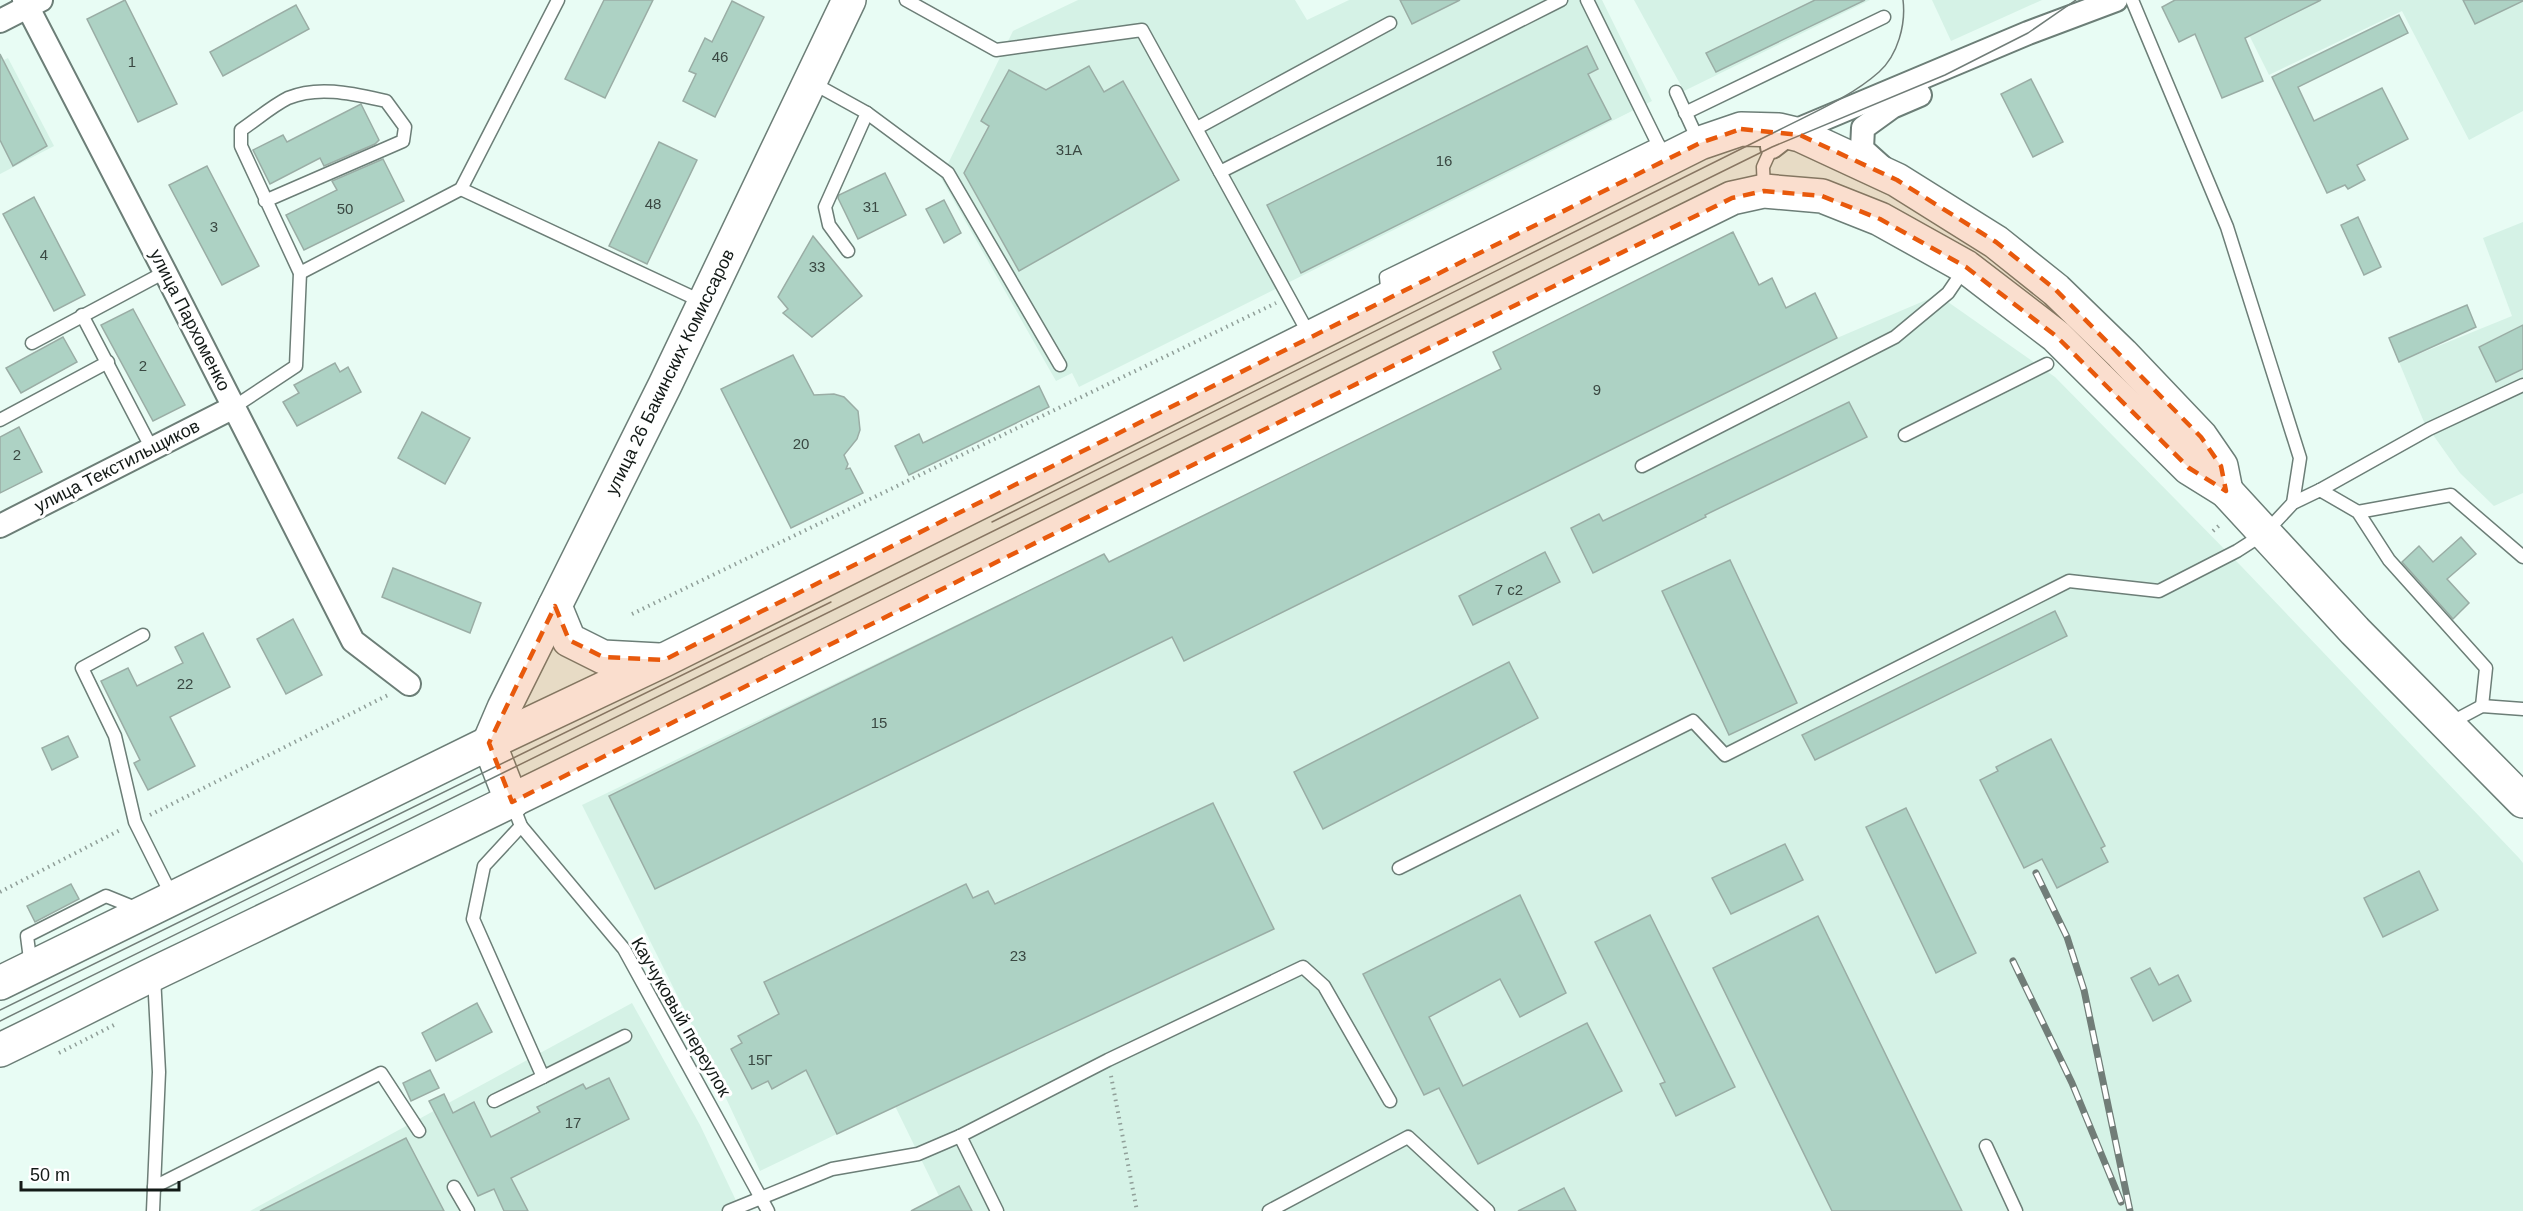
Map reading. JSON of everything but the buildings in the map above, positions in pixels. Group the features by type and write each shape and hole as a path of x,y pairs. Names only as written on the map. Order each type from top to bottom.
{"main road":[{"name":"улица 26 Бакинских Комиссаров","path":"489,743 504,708 705,303 810,81 843,5"},
{"path":"0,983 161,906 489,743 664,660 1389,299 1662,152 1700,143 1741,129 1779,130 1781,140 1800,135 1897,180 1996,242 2056,290 2201,436 2221,466 2226,491"},
{"path":"0,1050 154,973 517,814 1272,424 1732,198 1764,191 1822,196 1881,219 1966,267 2056,336 2189,468 2226,491 2355,631 2523,801"},
{"path":"555,606 569,640 603,657 664,660"},
{"path":"489,743 517,814"}],"street":[{"path":"1781,140 2028,33 2118,0"},
{"path":"1897,180 1862,149 1863,128 1893,107 2056,35 2118,0"},
{"path":"0,21 31,2"},
{"name":"улица Пархоменко","path":"31,2 165,272 353,641 409,684"},
{"name":"улица Текстильщиков","path":"0,526 151,447 234,407"}],"lane":[{"path":"300,273 461,189 558,0"},
{"path":"906,0 996,50 1142,30 1310,337"},
{"path":"1220,172 1561,0"},
{"path":"1587,0 1662,152"},
{"path":"2133,0 2230,238 2300,458 2293,503"},
{"path":"1685,113 1884,17"},
{"path":"1197,128 1390,23"},
{"path":"810,81 867,112 948,173 1060,365"},
{"path":"234,407 296,366 300,273 265,201 241,146 241,130 287,99 313,91 352,93 386,101 405,127 404,141 265,201"},
{"path":"1676,92 1700,143"},
{"path":"848,251 830,225 825,207 867,112"},
{"path":"1764,191 1763,167 1781,140"},
{"path":"461,189 705,303"},
{"path":"1642,466 1895,337 1948,293 1966,267"},
{"path":"33,343 165,272"},
{"path":"82,315 151,447"},
{"path":"0,420 108,362"},
{"path":"1905,435 2047,364"},
{"path":"1399,868 1693,721 1725,755 2069,581 2159,591 2237,551 2265,533 2293,503 2429,429 2523,385"},
{"path":"2320,490 2358,512 2389,560 2486,668 2482,706"},
{"path":"2358,512 2451,495 2523,557"},
{"path":"143,636 82,668 115,736 135,822 161,906"},
{"path":"2448,724 2482,706 2523,709"},
{"path":"517,814 484,866 472,919 543,1077"},
{"name":"Каучуковый переулок","path":"517,814 624,949 768,1211"},
{"path":"729,1211 832,1169 918,1154 960,1136 1108,1060 1304,967 1324,986 1390,1101"},
{"path":"153,1211 159,1072 154,973"},
{"path":"494,1101 625,1036"},
{"path":"154,1186 381,1073 419,1131"},
{"path":"960,1136 997,1211"},
{"path":"1269,1211 1408,1137 1488,1211"},
{"path":"1986,1146 2016,1211"},
{"path":"454,1187 468,1211"}],"path":[{"path":"632,614 1290,297"},
{"path":"0,892 409,684"},
{"path":"1108,1060 1137,1211"}],"highlighted area":[{"path":"1741,129 1800,135 1897,180 1996,242 2056,290 2201,437 2221,466 2226,491 2189,468 2056,336 1966,267 1880,219 1822,196 1764,191 1732,198 512,802 489,743 555,606 569,640 603,657 664,660 1700,143"}],"shaded area":[{"path":"1078,0 1295,0 1307,20 1349,0 1602,0 1652,101 1079,387 1072,373 1056,381 941,178 1013,31"},
{"path":"1634,0 1870,0 1684,91"},
{"path":"1932,0 2042,0 1951,41"},
{"path":"2244,0 2523,0 2523,111 2469,140 2402,11 2269,75 2249,35"},
{"path":"8,58 54,146 0,174 0,62"},
{"path":"2523,222 2523,493 2494,506 2460,473 2424,422 2399,362 2512,316 2483,238"},
{"path":"1742,252 1759,285 1772,278 1786,307 1815,293 1837,338 1938,295 2055,377 2242,567 2519,858 2523,863 2523,1211 920,1211 939,1196 895,1106 760,1171 689,1019 582,805 1104,554 1109,561"},
{"path":"632,1003 700,1125 741,1211 250,1211"}],"tram line":[{"path":"992,522 1844,97 1879,72 1891,57 1902,29 1903,0"},
{"path":"0,1021 1772,147 1945,75 2028,33 2076,0"},
{"path":"0,1010 831,602"}],"railway":[{"path":"2036,873 2067,937 2084,990 2130,1211"},
{"path":"2013,961 2072,1083 2121,1202"}]}
